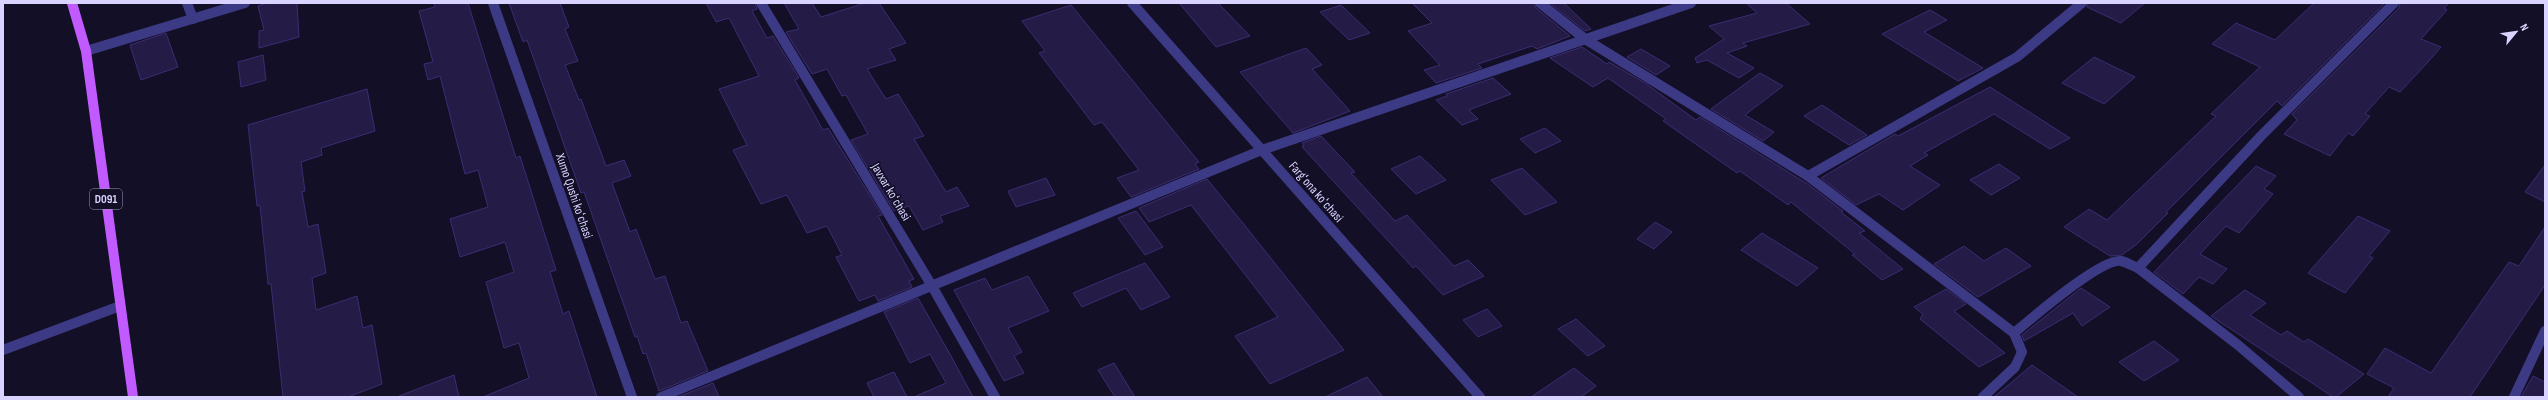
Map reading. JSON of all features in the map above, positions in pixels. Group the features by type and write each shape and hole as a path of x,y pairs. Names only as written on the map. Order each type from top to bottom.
{"main road":[{"name":"D091","path":"72,3 86,51 133,397"}],"street":[{"path":"187,3 193,19"},
{"path":"86,51 245,3"},
{"name":"Xumo Qushi koʻchasi","path":"493,3 632,397"},
{"name":"Javxar koʻchasi","path":"761,3 932,286 995,397"},
{"name":"Fargʻona koʻchasi","path":"1132,3 1480,397"},
{"path":"1540,3 1585,39 1808,176 2014,333 2022,352 2015,367 1983,397"},
{"path":"661,397 1262,150 1691,3"},
{"path":"1808,176 2017,57 2082,3"},
{"path":"2138,268 2261,136 2394,3"},
{"path":"2014,333 2058,297 2107,264 2120,261 2138,268 2238,345 2299,397"},
{"path":"3,350 120,306"},
{"path":"2514,397 2545,331"}],"building":[{"path":"267,3 297,3 299,37 259,48 259,31 264,30 258,6"},
{"path":"434,3 468,3 516,158 520,156 556,270 550,272 563,314 569,311 597,397 483,397 529,378 519,343 504,348 486,282 514,272 505,242 460,257 450,219 488,207 478,170 465,174 440,76 428,80 424,64 433,62 419,11 435,7"},
{"path":"509,3 560,3 569,27 565,29 578,61 565,65 579,100 581,99 606,166 624,160 631,176 612,183 630,232 636,229 655,279 665,276 681,323 687,321 708,371 659,391 646,353 643,354 637,336 635,337 584,192 581,193 527,40 523,42"},
{"path":"706,3 755,3 757,9 752,11 767,38 773,36 799,78 795,80 823,130 828,128 882,215 878,216 914,279 909,281 912,287 878,301 875,295 859,301 836,257 842,255 827,226 807,233 787,195 761,204 733,150 747,145 719,89 759,76 729,18 716,22"},
{"path":"784,3 812,3 821,17 865,3 879,3 906,43 889,49 896,60 867,69 886,99 898,94 924,136 914,139 946,192 957,187 969,206 940,216 943,222 923,230 909,206 894,211 851,140 868,134 846,95 842,96 827,69 812,74 786,32 799,29"},
{"path":"1179,3 1218,3 1250,36 1216,47"},
{"path":"1412,3 1534,3 1536,8 1570,36 1537,49 1532,46 1478,64 1482,68 1436,83 1424,70 1440,65 1408,31 1432,23"},
{"path":"1550,3 1564,3 1591,29 1585,31"},
{"path":"1746,3 1786,3 1810,24 1743,43 1747,46 1727,53 1754,68 1739,78 1707,60 1697,63 1695,58 1724,39 1709,26 1757,13"},
{"path":"2088,3 2145,3 2121,23 2087,7"},
{"path":"2314,3 2385,3 2282,106 2277,101 2166,212 2168,213 2137,244 2122,255 2110,256 2064,227 2089,209 2107,220 2216,116 2211,114 2260,67 2212,44 2236,23 2275,40"},
{"path":"2400,3 2449,3 2444,8 2447,10 2421,39 2441,47 2428,62 2400,92 2389,87 2365,114 2370,116 2353,136 2348,133 2330,156 2284,134 2297,120 2292,114 2399,8"},
{"path":"1071,5 1199,162 1195,164 1199,169 1131,197 1117,178 1139,170 1102,122 1094,125 1039,53 1045,51 1022,21"},
{"path":"1341,5 1370,33 1349,40 1320,12"},
{"path":"1930,10 1947,20 1924,32 1983,68 1958,81 1882,34"},
{"path":"166,33 178,67 141,80 130,45"},
{"path":"1582,47 1607,64 1609,62 1645,83 1696,120 1700,117 1809,185 1843,211 1841,212 1865,231 1859,233 1903,269 1882,280 1852,255 1855,254 1791,202 1788,205 1740,171 1737,173 1663,121 1666,119 1608,78 1593,87 1550,58"},
{"path":"1306,48 1322,65 1312,69 1350,111 1293,133 1240,72"},
{"path":"1641,49 1670,66 1656,75 1627,57"},
{"path":"263,55 266,80 241,87 238,62"},
{"path":"2094,57 2135,77 2104,104 2062,83"},
{"path":"1760,73 1783,86 1745,115 1774,132 1763,141 1711,109"},
{"path":"1493,78 1511,94 1469,110 1478,119 1462,125 1436,100 1447,96 1446,94"},
{"path":"1990,87 2070,138 2050,149 1994,114 1924,153 1928,155 1910,166 1940,185 1903,210 1879,194 1856,205 1821,178 1895,134 1898,136"},
{"path":"367,89 375,131 321,148 322,155 301,162 305,191 302,192 308,227 318,224 326,273 312,278 316,310 357,296 363,328 372,325 382,384 348,397 283,397 271,284 268,284 260,205 257,206 248,125"},
{"path":"1822,105 1867,135 1849,145 1804,116"},
{"path":"1545,128 1561,141 1535,153 1520,139"},
{"path":"1321,136 1355,172 1351,173 1395,221 1407,215 1454,266 1468,260 1484,276 1443,295 1416,266 1413,268 1302,147 1304,146 1302,143"},
{"path":"1420,156 1446,180 1416,194 1391,169"},
{"path":"1999,164 2020,178 1991,195 1970,180"},
{"path":"2545,165 2545,202 2525,192"},
{"path":"2256,166 2276,176 2264,189 2273,194 2239,233 2226,226 2200,254 2227,269 2213,284 2199,277 2183,294 2154,272"},
{"path":"1522,168 1557,202 1525,215 1491,180"},
{"path":"1046,178 1055,195 1016,207 1008,191"},
{"path":"1207,179 1344,350 1270,384 1235,336 1278,317 1191,205 1149,222 1139,208"},
{"path":"1136,211 1163,247 1145,255 1118,218"},
{"path":"2358,216 2390,231 2369,256 2373,258 2345,293 2308,273"},
{"path":"1655,222 1672,232 1654,249 1637,239"},
{"path":"2545,227 2545,285 2470,397 2388,397 2394,388 2367,374 2385,348 2431,373 2509,262 2519,266"},
{"path":"1762,233 1818,268 1797,286 1741,250"},
{"path":"1964,246 1984,261 2006,248 2031,266 1978,297 1934,264"},
{"path":"1145,263 1170,297 1141,310 1126,288 1082,307 1073,293"},
{"path":"1028,276 1049,311 1008,328 1022,352 1014,356 1024,373 1004,381 954,290 985,278 992,290"},
{"path":"2081,288 2110,307 2082,326 2073,313 2024,341 2022,335"},
{"path":"1946,289 1966,304 1954,311 2005,353 1979,367 1920,319 1923,314 1914,307"},
{"path":"2245,290 2266,303 2250,315 2281,335 2287,331 2304,342 2308,339 2364,374 2336,397 2333,397 2211,316"},
{"path":"918,298 973,397 914,397 946,383 930,354 910,363 884,312"},
{"path":"1487,309 1502,326 1478,337 1463,320"},
{"path":"1576,319 1605,346 1588,356 1558,329"},
{"path":"2154,341 2179,360 2144,381 2119,362"},
{"path":"1114,363 1135,397 1115,397 1098,370"},
{"path":"2032,365 2078,397 1994,397"},
{"path":"1574,368 1596,386 1581,397 1531,397"},
{"path":"894,372 907,397 874,397 867,383"},
{"path":"454,375 459,397 399,397 399,396"},
{"path":"2533,376 2545,382 2545,397 2521,397"},
{"path":"1367,377 1383,397 1325,397"},
{"path":"713,383 719,397 678,397"}]}
